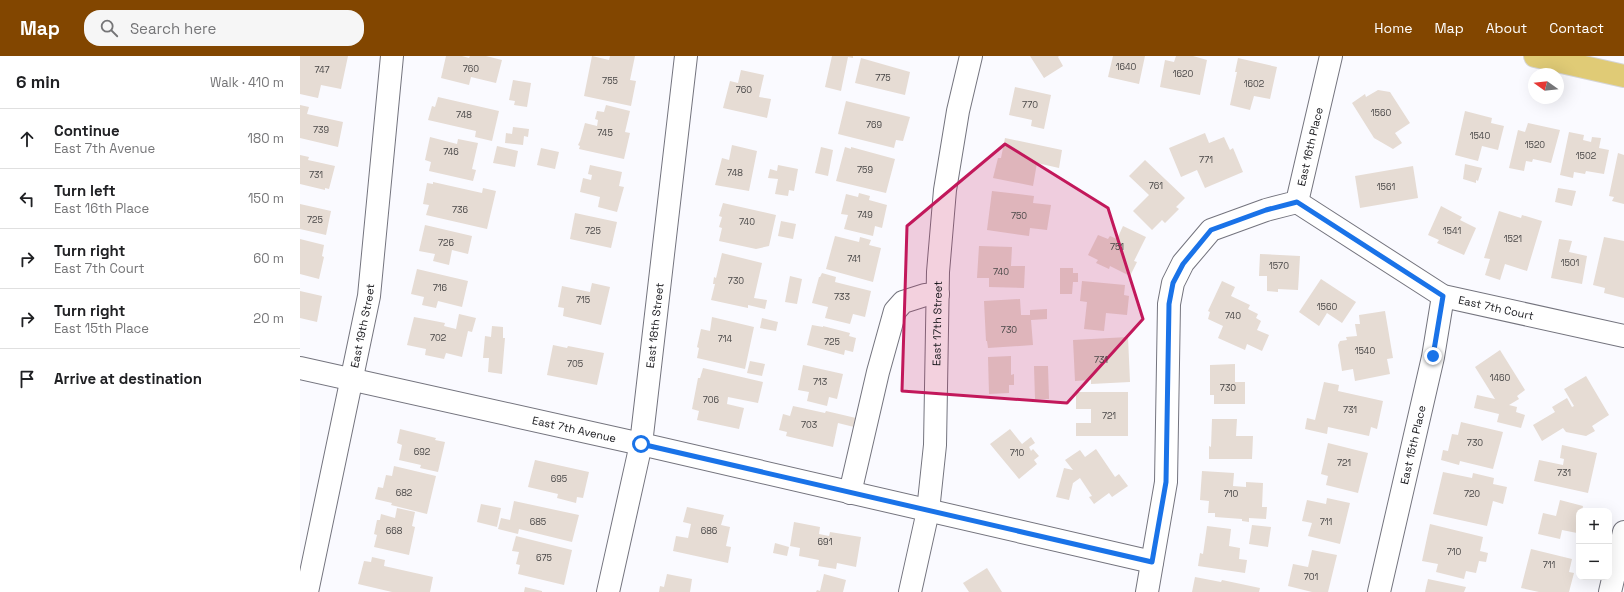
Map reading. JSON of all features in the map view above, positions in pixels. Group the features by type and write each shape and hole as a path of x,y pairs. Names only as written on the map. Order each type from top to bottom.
{"main road":[{"path":"1535,56 1624,76"}],"street":[{"name":"East 19th Street","path":"307,592 369,296 392,56"},
{"name":"East 18th Street","path":"608,592 641,444 686,56"},
{"name":"East 17th Street","path":"910,592 928,511 935,445 938,294 945,190 958,111 971,56"},
{"name":"East 16th Place","path":"1297,202 1331,56"},
{"path":"1148,592 1166,482 1168,311 1173,283 1183,264 1211,230 1266,210 1297,202"},
{"name":"East 7th Court","path":"1297,202 1443,296 1624,336"},
{"path":"850,493 878,372 895,311 902,302 925,295 938,294"},
{"name":"East 15th Place","path":"1379,592 1433,356 1443,296"},
{"name":"East 7th Avenue","path":"300,368 641,444 1152,562"},
{"path":"1610,592 1624,532"}],"highlighted area":[{"path":"1005,144 1108,208 1143,319 1067,403 902,391 907,226"}],"building":[{"path":"300,56 348,56 341,89 321,85 318,98 300,94"},
{"path":"446,56 462,56 469,58 470,56 486,56 502,60 496,83 471,77 469,85 441,78"},
{"path":"592,56 609,60 610,56 635,56 630,80 636,81 631,106 584,96"},
{"path":"832,56 853,56 853,58 848,57 841,91 825,87"},
{"path":"1030,56 1059,56 1058,57 1063,66 1044,78"},
{"path":"1113,56 1145,56 1139,84 1108,77"},
{"path":"1176,56 1193,56 1207,60 1200,95 1160,87 1165,60 1174,62"},
{"path":"861,58 910,72 905,95 855,83"},
{"path":"1238,58 1277,67 1270,99 1254,96 1250,110 1230,105 1237,72 1235,72"},
{"path":"741,70 764,75 759,97 771,99 767,118 723,108 730,81 738,83"},
{"path":"513,80 531,83 527,107 514,105 515,101 509,100"},
{"path":"1015,87 1051,95 1044,129 1031,126 1032,120 1009,115"},
{"path":"1378,90 1390,92 1410,123 1395,133 1402,143 1393,149 1374,138 1352,103 1365,94 1366,97"},
{"path":"438,97 499,111 492,141 475,137 476,131 428,120 432,106 435,107"},
{"path":"846,101 910,117 903,141 896,140 894,148 838,134"},
{"path":"300,105 309,107 307,114 343,122 338,147 300,138"},
{"path":"606,105 630,111 625,132 630,133 624,159 579,149 580,146 578,145 585,123 597,126 598,120 595,119 597,111 604,112"},
{"path":"1465,111 1492,118 1491,123 1504,126 1498,150 1482,146 1478,161 1455,155"},
{"path":"1528,123 1560,130 1551,163 1533,159 1532,162 1526,161 1524,171 1509,168 1518,130 1525,132"},
{"path":"513,127 529,129 528,137 524,136 523,145 505,143 506,133 512,134"},
{"path":"1569,132 1584,135 1583,140 1591,142 1592,137 1601,138 1599,148 1609,150 1604,174 1586,171 1585,174 1574,172 1573,178 1560,175"},
{"path":"1205,133 1209,143 1224,137 1230,150 1233,148 1243,172 1205,188 1197,170 1181,177 1169,148"},
{"path":"430,137 457,144 458,139 478,143 472,169 476,170 473,181 429,171 431,162 425,160"},
{"path":"1005,138 1062,150 1059,168 1037,163 1033,186 993,178 998,158 1001,158"},
{"path":"732,145 757,151 749,191 715,185 722,158 729,160"},
{"path":"497,146 518,151 515,167 493,163"},
{"path":"821,147 833,150 828,176 815,173"},
{"path":"845,147 851,149 851,147 895,159 886,193 836,181"},
{"path":"541,148 559,152 555,169 537,165"},
{"path":"1618,153 1624,155 1624,204 1612,201 1614,197 1609,196"},
{"path":"300,155 309,157 308,160 335,166 329,189 325,188 325,190 300,184"},
{"path":"1145,160 1185,198 1176,207 1179,209 1165,223 1162,220 1152,230 1133,211 1149,195 1129,176"},
{"path":"1465,164 1482,168 1476,183 1463,179"},
{"path":"590,165 622,172 619,186 624,187 617,212 598,207 600,197 580,192 583,178 591,180 592,175 588,174"},
{"path":"778,165 798,169 794,191 789,190 788,196 775,194 778,179 768,178 770,169 777,171"},
{"path":"1413,166 1418,198 1360,208 1355,176"},
{"path":"433,182 482,193 483,188 496,191 487,229 426,215 429,205 423,204 427,183 433,184"},
{"path":"1558,188 1576,191 1572,206 1555,202"},
{"path":"992,191 1034,196 1033,203 1051,205 1047,230 1030,228 1029,236 987,230"},
{"path":"859,193 870,196 869,200 887,205 882,228 875,226 873,236 844,229 848,215 841,214 846,194 858,197"},
{"path":"723,203 776,215 769,246 756,249 719,241 722,228 719,227 722,217 719,216"},
{"path":"300,204 331,211 326,235 300,229"},
{"path":"1441,206 1462,217 1460,220 1476,228 1464,255 1437,243 1439,240 1428,235"},
{"path":"1499,211 1521,218 1522,215 1542,221 1527,271 1505,264 1500,280 1485,275 1490,259 1484,258"},
{"path":"575,213 617,222 611,248 570,239"},
{"path":"781,221 796,224 793,239 778,236"},
{"path":"425,225 472,236 468,254 452,250 449,265 433,261 435,254 419,251"},
{"path":"1123,226 1146,237 1134,261 1137,262 1130,276 1110,266 1109,269 1096,263 1098,260 1088,255 1098,235 1108,239 1110,236 1117,239"},
{"path":"835,236 859,242 860,237 871,240 869,245 881,248 873,282 826,269"},
{"path":"1604,237 1624,241 1624,298 1604,293 1605,288 1593,285"},
{"path":"300,239 324,245 322,256 324,257 319,279 300,274"},
{"path":"1559,239 1572,241 1569,252 1587,256 1582,284 1551,278"},
{"path":"979,246 1012,247 1011,266 1025,266 1024,288 989,287 989,278 977,278"},
{"path":"722,253 762,263 754,298 767,300 765,309 748,305 748,308 711,300 715,284 713,284 714,277 716,278"},
{"path":"1260,254 1300,256 1298,290 1278,289 1278,292 1267,291 1267,276 1259,276"},
{"path":"1060,268 1073,268 1073,273 1078,273 1078,282 1073,282 1072,294 1060,294"},
{"path":"417,269 468,281 462,307 438,301 436,308 422,305 424,297 411,294"},
{"path":"822,273 836,277 835,282 871,291 865,317 853,314 850,324 825,318 828,307 812,303 819,277"},
{"path":"790,276 802,279 797,304 785,302"},
{"path":"1321,279 1356,302 1342,323 1327,313 1319,326 1299,312"},
{"path":"1082,281 1125,285 1124,295 1129,296 1127,315 1106,313 1104,331 1084,329 1087,302 1080,301"},
{"path":"1222,281 1235,287 1231,296 1250,305 1248,309 1258,314 1256,318 1261,321 1257,330 1269,335 1262,351 1247,344 1245,350 1218,338 1223,326 1208,319 1210,312 1208,311"},
{"path":"592,283 610,287 601,325 563,316 564,308 558,307 562,286 590,292"},
{"path":"300,291 322,296 317,322 300,318"},
{"path":"1020,299 1021,315 1030,315 1030,310 1047,309 1047,319 1031,320 1033,345 988,348 986,341 984,301"},
{"path":"1385,311 1393,358 1387,359 1390,374 1355,381 1353,369 1342,371 1338,345 1340,341 1347,340 1346,337 1357,336 1355,324 1360,324 1359,315"},
{"path":"459,314 476,318 472,332 468,331 462,357 446,353 444,359 425,355 426,349 407,345 414,317 445,323 444,326 456,329"},
{"path":"712,317 754,327 745,369 697,358 699,348 697,347 701,329 710,331"},
{"path":"762,318 778,322 776,331 760,328"},
{"path":"812,325 823,326 850,333 849,336 856,338 853,352 845,350 844,355 807,345"},
{"path":"492,326 503,327 503,338 505,338 502,374 488,372 489,358 483,358 485,336 491,337"},
{"path":"1128,337 1130,382 1091,384 1091,380 1075,381 1073,340"},
{"path":"553,345 567,348 568,346 604,353 597,385 547,375"},
{"path":"1500,350 1525,390 1517,396 1519,399 1509,405 1517,407 1516,412 1525,415 1521,428 1497,422 1499,414 1474,408 1477,395 1495,399 1475,367"},
{"path":"1011,356 1011,375 1014,374 1014,385 1009,385 1009,393 989,394 988,357"},
{"path":"750,361 765,364 762,376 747,373"},
{"path":"1235,364 1235,382 1245,382 1245,404 1214,404 1214,395 1210,395 1210,365"},
{"path":"803,365 843,374 837,399 829,397 827,406 807,401 809,392 798,390"},
{"path":"1034,366 1048,366 1049,399 1035,399"},
{"path":"703,368 763,382 758,403 728,397 727,404 744,408 739,429 697,420 699,411 692,409 698,378 700,378"},
{"path":"1586,376 1609,415 1592,426 1595,431 1586,436 1566,432 1563,428 1542,441 1533,425 1555,412 1552,407 1567,398 1572,407 1574,406 1564,389"},
{"path":"1324,382 1339,385 1338,391 1383,401 1377,429 1371,427 1369,436 1328,427 1327,434 1305,429 1307,418 1315,420"},
{"path":"1076,392 1128,392 1128,436 1076,436 1076,423 1091,423 1091,409 1076,409"},
{"path":"793,406 825,413 826,411 856,418 854,427 838,423 833,447 786,436 787,432 779,430 783,414 790,416"},
{"path":"1212,419 1237,419 1236,436 1253,436 1252,459 1209,459"},
{"path":"1461,422 1503,432 1493,469 1460,461 1459,465 1441,460 1443,450 1448,451 1452,434 1458,435"},
{"path":"400,429 436,438 435,440 445,442 438,472 420,468 421,465 399,460 402,445 397,443"},
{"path":"1010,429 1022,444 1031,437 1035,443 1029,447 1031,451 1033,449 1039,456 1034,460 1037,464 1019,479 990,444"},
{"path":"1328,443 1368,453 1358,493 1326,485 1328,476 1321,474"},
{"path":"1562,445 1597,453 1588,493 1534,481 1539,460 1563,465 1564,459 1560,458"},
{"path":"1096,449 1115,477 1119,474 1128,486 1112,497 1109,493 1094,504 1089,497 1092,496 1080,478 1073,483 1069,500 1056,497 1064,468 1073,470 1065,460 1080,450 1085,457"},
{"path":"535,460 589,472 583,498 577,497 576,503 557,498 558,494 528,487"},
{"path":"394,466 436,476 427,514 391,505 392,503 375,499 378,487 383,488 386,475 392,476"},
{"path":"1202,471 1234,473 1233,486 1246,487 1246,482 1263,483 1262,507 1267,507 1266,519 1249,518 1249,522 1242,521 1242,519 1215,517 1215,513 1208,513 1209,501 1200,500"},
{"path":"1443,472 1472,478 1473,473 1494,478 1493,484 1507,487 1503,504 1493,501 1487,526 1433,514"},
{"path":"1327,498 1350,503 1340,544 1308,536 1312,523 1302,521 1307,500 1326,504"},
{"path":"1560,500 1583,506 1583,508 1576,508 1576,533 1562,530 1560,539 1538,534 1543,513 1556,516"},
{"path":"514,501 579,515 572,542 519,529 518,534 498,529 501,518 510,520"},
{"path":"481,504 501,508 497,527 477,522"},
{"path":"687,507 724,515 721,525 730,527 726,546 731,547 728,563 673,551 676,536 688,538 691,524 683,522"},
{"path":"397,508 415,512 412,526 415,527 409,555 374,547 377,535 374,534 377,520 380,520 381,514 395,518"},
{"path":"794,522 820,527 819,534 829,536 830,532 861,537 856,567 837,563 836,569 818,566 819,560 799,556 800,548 790,546"},
{"path":"1430,524 1483,537 1480,551 1488,553 1486,562 1479,561 1476,573 1466,571 1464,579 1436,572 1438,564 1422,561"},
{"path":"1252,525 1271,527 1268,547 1249,544"},
{"path":"1207,526 1231,529 1229,546 1240,548 1239,559 1247,560 1245,573 1198,566 1200,553 1203,554"},
{"path":"516,536 572,550 564,585 518,574 520,565 516,564 519,552 512,551"},
{"path":"775,543 789,547 787,556 773,553"},
{"path":"1531,549 1572,559 1569,572 1574,573 1569,592 1539,592 1521,588"},
{"path":"1312,550 1337,555 1328,592 1312,592 1288,586 1293,564 1308,567"},
{"path":"372,557 385,560 384,566 433,577 430,592 392,592 358,584 364,561 371,562"},
{"path":"987,568 1002,592 969,592 963,583"},
{"path":"667,574 692,579 690,592 659,592 660,586 664,587"},
{"path":"824,574 846,580 843,592 816,592 817,590 820,591"},
{"path":"1195,577 1221,582 1222,580 1260,588 1259,592 1192,592"},
{"path":"1428,579 1466,587 1464,592 1425,592"},
{"path":"525,587 542,591 542,592 524,592"}],"route":[{"path":"641,444 1152,562 1166,482 1169,304 1173,283 1183,264 1211,230 1266,210 1297,202 1443,296 1433,356"}]}
